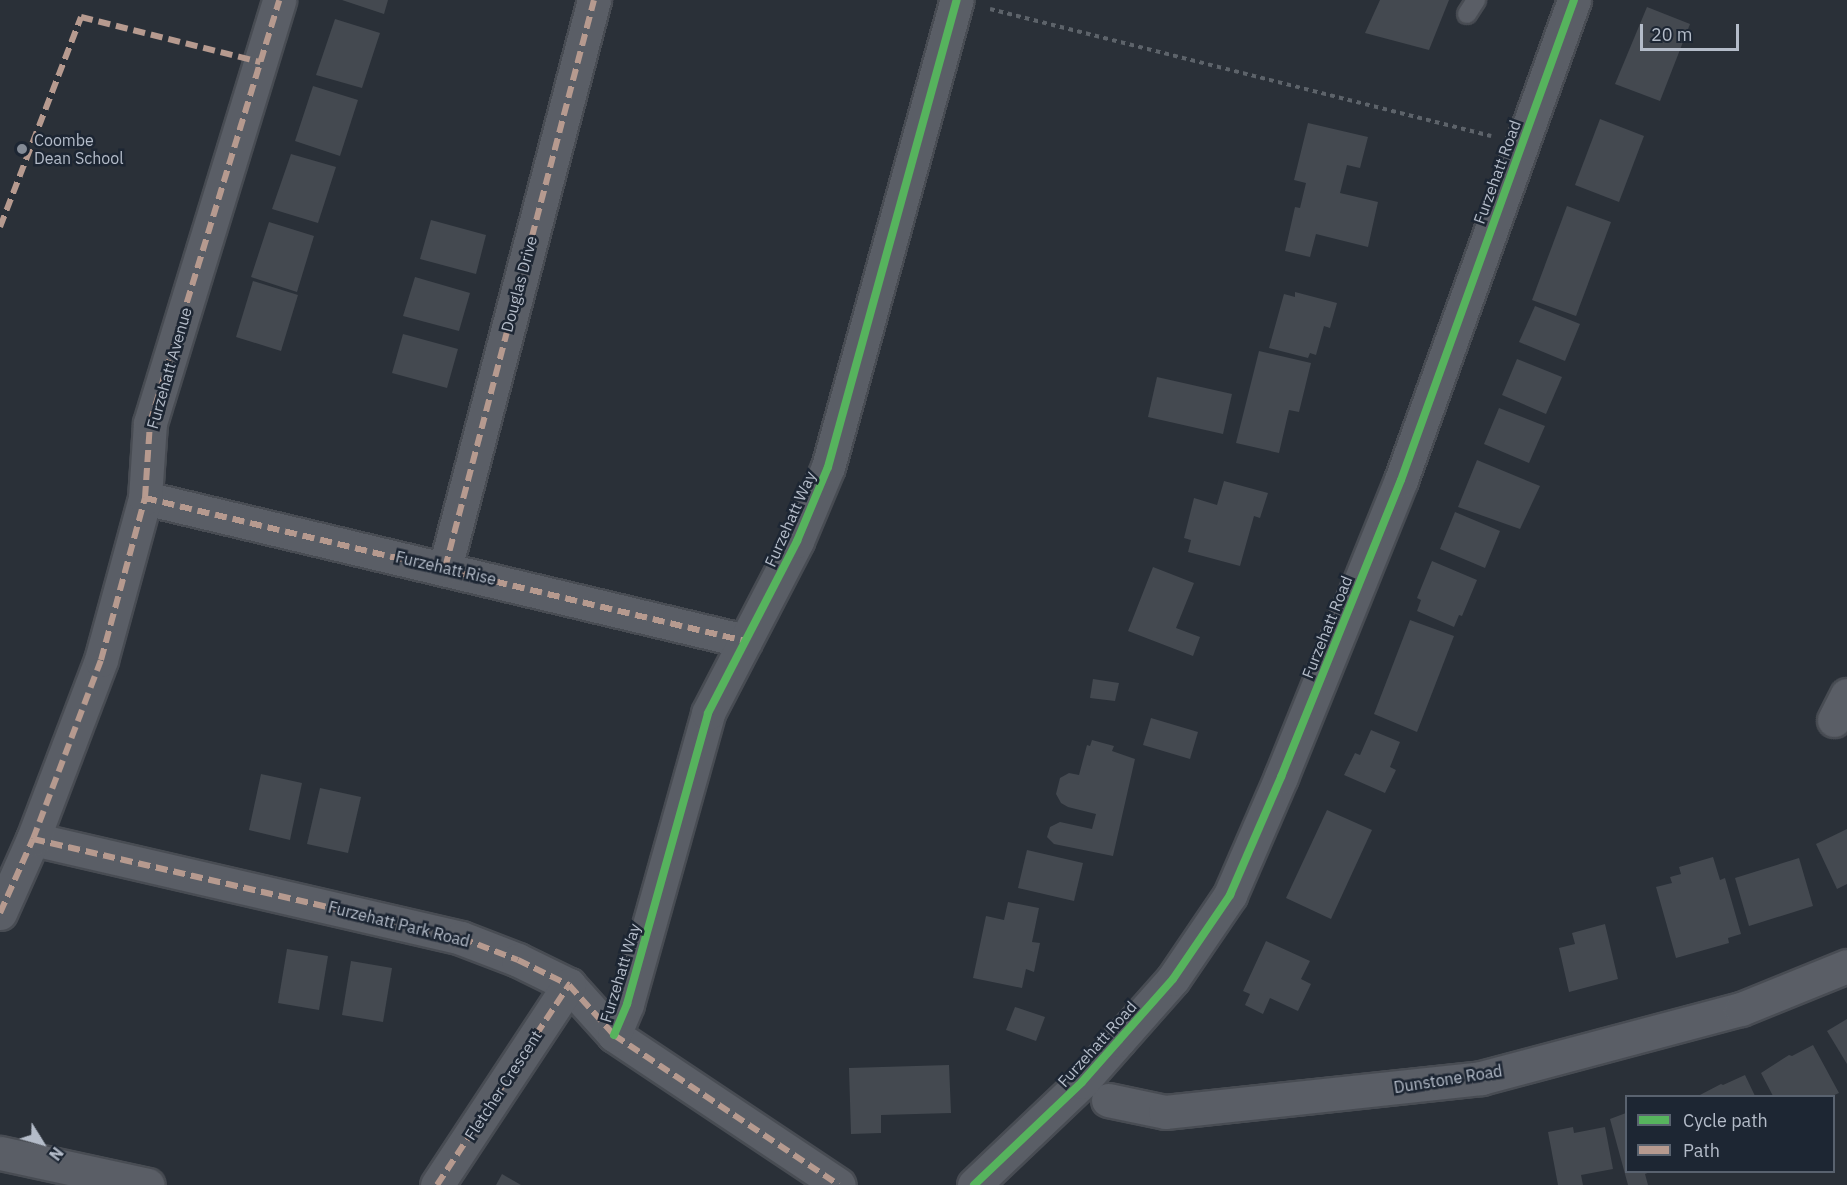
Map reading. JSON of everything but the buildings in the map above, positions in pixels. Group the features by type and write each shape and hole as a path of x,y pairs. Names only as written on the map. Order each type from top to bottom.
{"street":[{"name":"Furzehatt Avenue","path":"33,839 101,660 145,498 150,423 279,0"},
{"name":"Douglas Drive","path":"445,568 594,0"},
{"name":"Furzehatt Way","path":"614,1035 627,1005 708,713 797,541 828,467 957,0"},
{"name":"Furzehatt Road","path":"974,1185 1082,1082 1119,1041 1173,979 1230,895 1281,777 1401,480 1574,0"},
{"name":"Furzehatt Rise","path":"145,498 745,641"},
{"path":"0,913 33,839"},
{"name":"Furzehatt Park Road","path":"33,839 461,938 518,960 569,985 614,1035 839,1185"},
{"name":"Dunstone Road","path":"1108,1101 1165,1112 1481,1078 1741,1009 1847,966"},
{"name":"Fletcher Crescent","path":"437,1185 569,985"},
{"path":"0,1153 148,1185"}],"path":[{"path":"957,0 1521,144"}],"marked path":[{"path":"0,913 33,839 101,660 145,498 150,423 279,0"},
{"path":"445,568 594,0"},
{"path":"0,227 81,17 260,62"},
{"path":"145,498 745,641"},
{"path":"33,839 461,938 518,960 569,985 614,1035 839,1185"},
{"path":"437,1185 569,985"}],"cycle path":[{"path":"614,1035 627,1004 708,713 797,541 828,467 957,0"},
{"path":"974,1185 1082,1082 1173,979 1230,895 1281,777 1401,480 1574,0"}],"place":[{"name":"Coombe Dean School","path":"22,149"}]}
